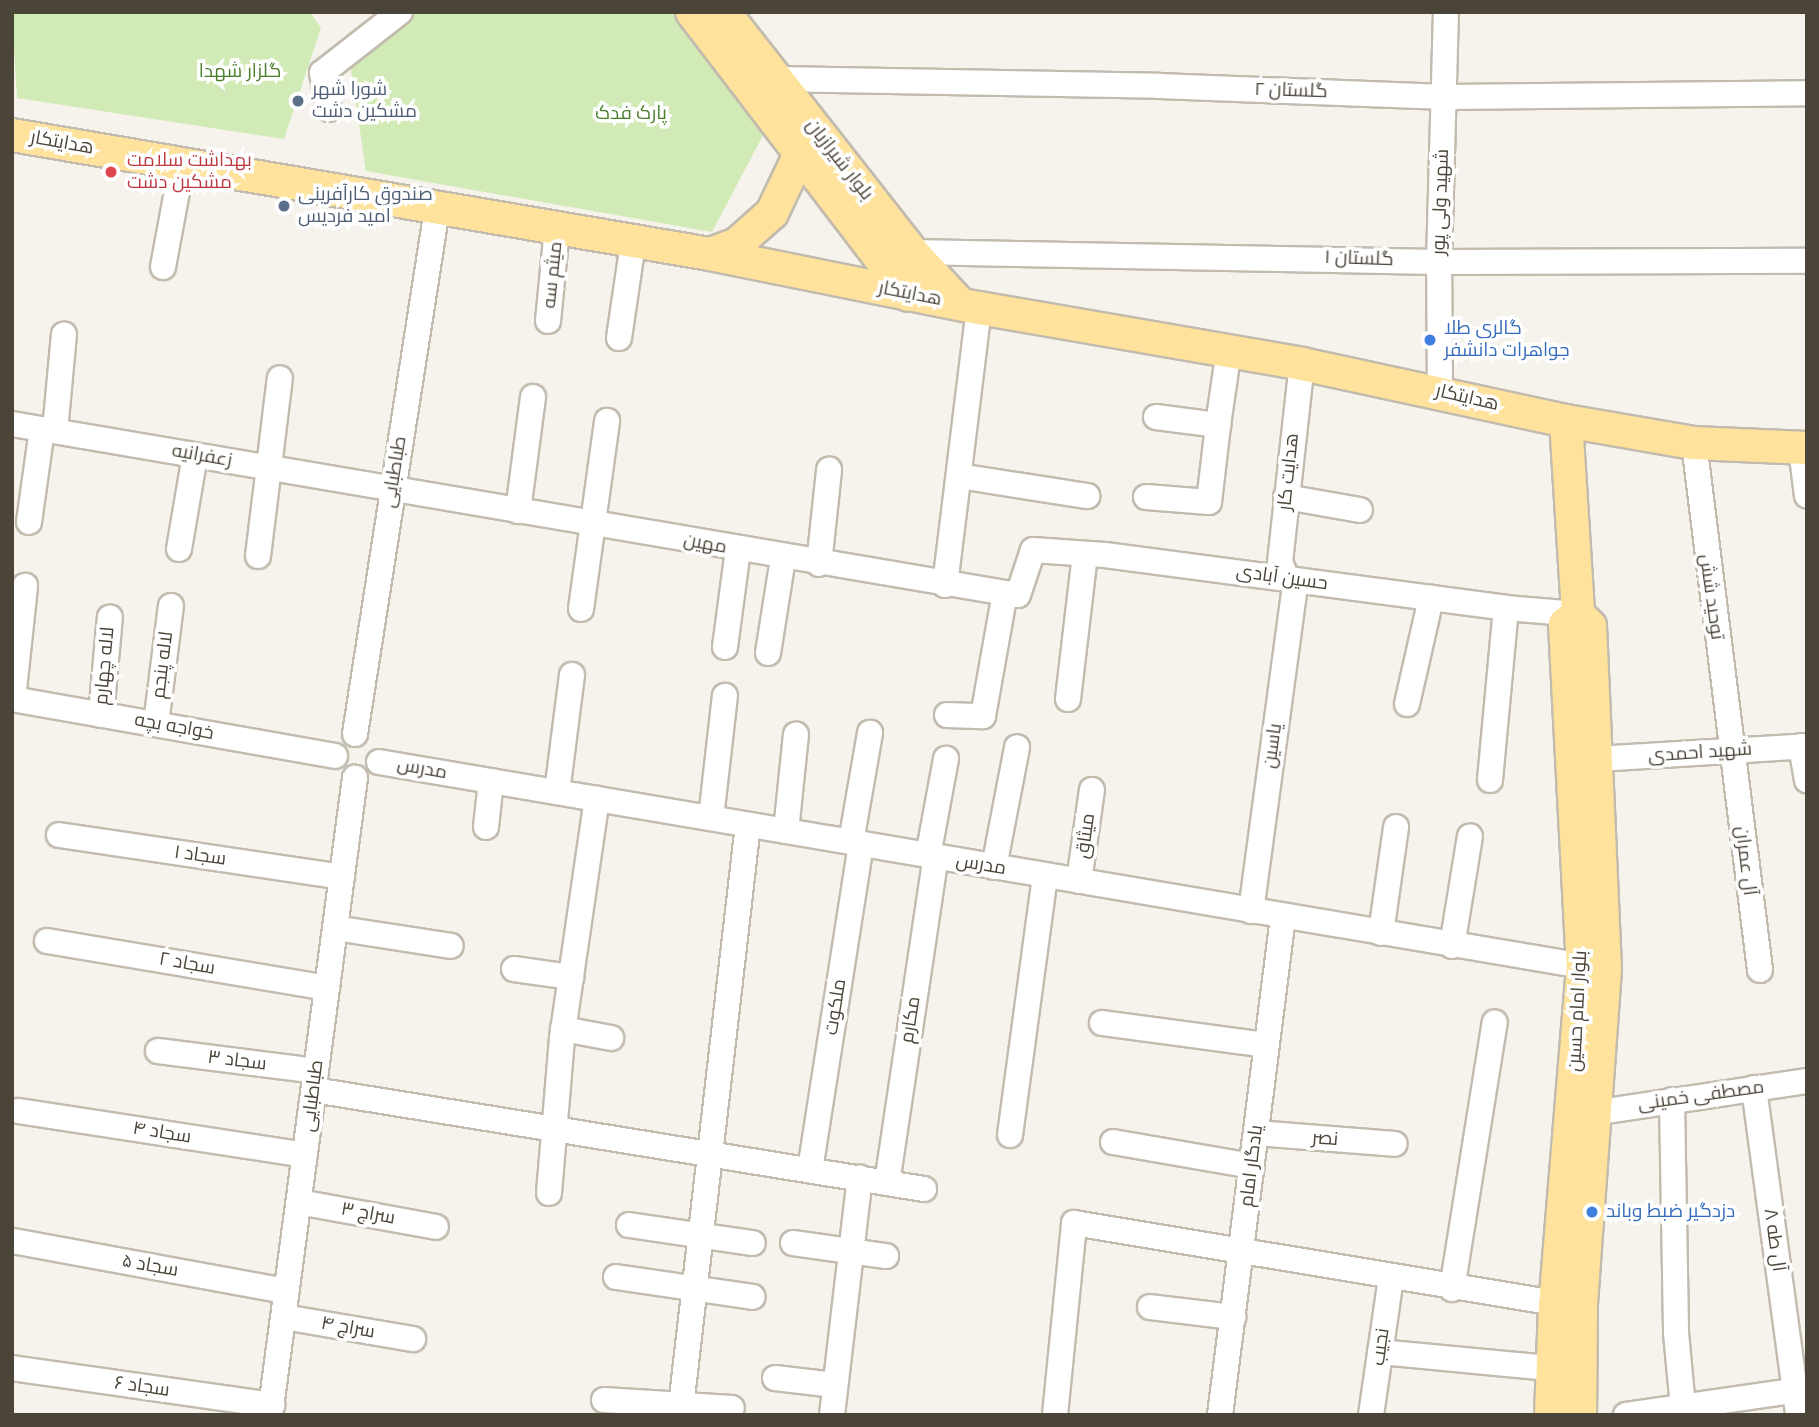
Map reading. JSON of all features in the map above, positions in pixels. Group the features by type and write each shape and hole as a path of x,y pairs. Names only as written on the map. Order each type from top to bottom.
{"main road":[{"name":"بلوار شیرازیان","path":"692,12 801,152 900,261 969,306"},
{"name":"بلوار شیرازیان","path":"724,12 776,79 900,261 908,295"},
{"name":"هدایتکار","path":"12,135 710,254 908,295 1302,364 1440,391 1566,421 1693,443 1804,448"},
{"path":"710,254 737,244 772,213 801,152"},
{"name":"بلوار امام حسین","path":"1566,421 1578,614 1590,625 1581,760 1594,969 1568,1307 1580,1415"},
{"name":"بلوار امام حسین","path":"1551,1415 1550,1368 1568,1307"}],"street":[{"path":"329,109 322,73 400,12"},
{"name":"شهید ولی پور","path":"1440,391 1439,262 1446,97 1446,12"},
{"name":"گلستان ۲","path":"776,79 1159,86 1446,97 1807,93"},
{"path":"163,267 182,164"},
{"name":"طباطبایی","path":"355,734 437,209"},
{"name":"میثم سه","path":"548,321 557,229"},
{"path":"619,338 633,243"},
{"name":"گلستان ۱","path":"900,261 1807,261"},
{"path":"945,585 959,477 969,306"},
{"path":"29,522 64,334"},
{"path":"1146,497 1209,502 1229,350"},
{"name":"هدایت کار","path":"1292,580 1280,562 1302,364"},
{"path":"258,556 280,378"},
{"path":"518,511 533,397"},
{"path":"1156,416 1218,425"},
{"path":"581,609 607,421"},
{"name":"زعفرانیه","path":"12,424 393,489"},
{"name":"توحید شش","path":"1693,443 1731,751"},
{"path":"1804,448 1807,496"},
{"path":"179,549 195,455"},
{"path":"819,564 829,470"},
{"path":"959,477 1087,496"},
{"name":"مهین","path":"393,489 783,558 1012,594"},
{"path":"1286,497 1360,510"},
{"path":"725,647 738,550"},
{"name":"حسین آبادی","path":"1012,594 1032,550 1084,554 1506,608 1578,614"},
{"path":"1068,699 1084,554"},
{"path":"768,653 783,558"},
{"name":"یاسین","path":"1251,911 1292,580"},
{"path":"13,699 25,586"},
{"path":"947,715 983,716 1012,594"},
{"path":"1407,704 1431,598"},
{"name":"لاله پنجم","path":"156,724 171,606"},
{"path":"1490,779 1506,608"},
{"name":"لاله چهارم","path":"101,715 110,617"},
{"path":"557,792 572,675"},
{"path":"711,818 725,696"},
{"name":"خواجه بچه","path":"13,699 335,756"},
{"name":"ملکوت","path":"810,1170 870,733"},
{"path":"355,734 374,741 379,762 365,777 355,778 345,774 335,756 338,746 355,734"},
{"path":"786,831 796,735"},
{"path":"1804,746 1807,780"},
{"name":"شهید احمدی","path":"1581,760 1804,746"},
{"path":"994,867 1017,747"},
{"name":"آل عمران","path":"1731,751 1760,970"},
{"name":"مکارم","path":"887,1182 946,759"},
{"name":"مدرس","path":"379,762 1594,969"},
{"name":"طباطبایی","path":"271,1410 355,778"},
{"path":"485,827 491,781"},
{"name":"میثاق","path":"1079,881 1092,790"},
{"path":"549,1192 557,1129 564,1029 597,799"},
{"path":"680,1409 748,825"},
{"path":"1381,933 1396,827"},
{"name":"سجاد ۱","path":"59,835 342,877"},
{"path":"1452,946 1470,836"},
{"path":"1010,1135 1045,876"},
{"name":"یادگار امام","path":"1220,1415 1283,917"},
{"path":"335,928 451,946"},
{"name":"سجاد ۲","path":"47,941 327,988"},
{"path":"514,969 571,977"},
{"path":"1452,1289 1495,1022"},
{"path":"1102,1023 1267,1045"},
{"path":"564,1029 611,1038"},
{"name":"سجاد ۳","path":"158,1051 557,1129 924,1189"},
{"name":"مصطفی خمینی","path":"1584,1114 1807,1081"},
{"name":"آل طه ۸","path":"1754,1088 1800,1398"},
{"path":"1672,1100 1676,1333 1673,1410"},
{"name":"سجاد ۴","path":"18,1111 305,1155"},
{"name":"نصر","path":"1256,1133 1395,1144"},
{"path":"1114,1142 1252,1166"},
{"path":"832,1415 860,1178"},
{"name":"سراج ۳","path":"299,1202 436,1227"},
{"path":"1055,1415 1074,1223 1568,1307"},
{"path":"629,1225 753,1243"},
{"name":"سجاد ۵","path":"13,1241 286,1291"},
{"path":"793,1243 886,1256"},
{"path":"616,1277 753,1297"},
{"name":"نجیب","path":"1371,1415 1391,1278"},
{"path":"1150,1307 1233,1317"},
{"name":"سراج ۴","path":"284,1317 413,1339"},
{"path":"1380,1352 1550,1368"},
{"name":"سجاد ۶","path":"12,1368 271,1410"},
{"path":"775,1378 835,1385"},
{"path":"1626,1415 1721,1408 1800,1398"},
{"path":"604,1400 680,1409 732,1408"}],"green space":[{"name":"گلزار شهدا","path":"12,12 310,12 321,28 284,139 17,98"},
{"name":"پارک فدک","path":"415,12 680,12 770,122 712,232 366,171 350,64"}],"place":[{"name":"شورا شهر مشکین دشت","path":"298,101"},
{"name":"بهداشت سلامت مشکین دشت","path":"111,172"},
{"name":"صندوق کارآفرینی امید فردیس","path":"284,206"},
{"name":"گالری طلا جواهرات دانشفر","path":"1430,340"},
{"name":"دزدگیر ضبط وباند","path":"1592,1212"}]}
